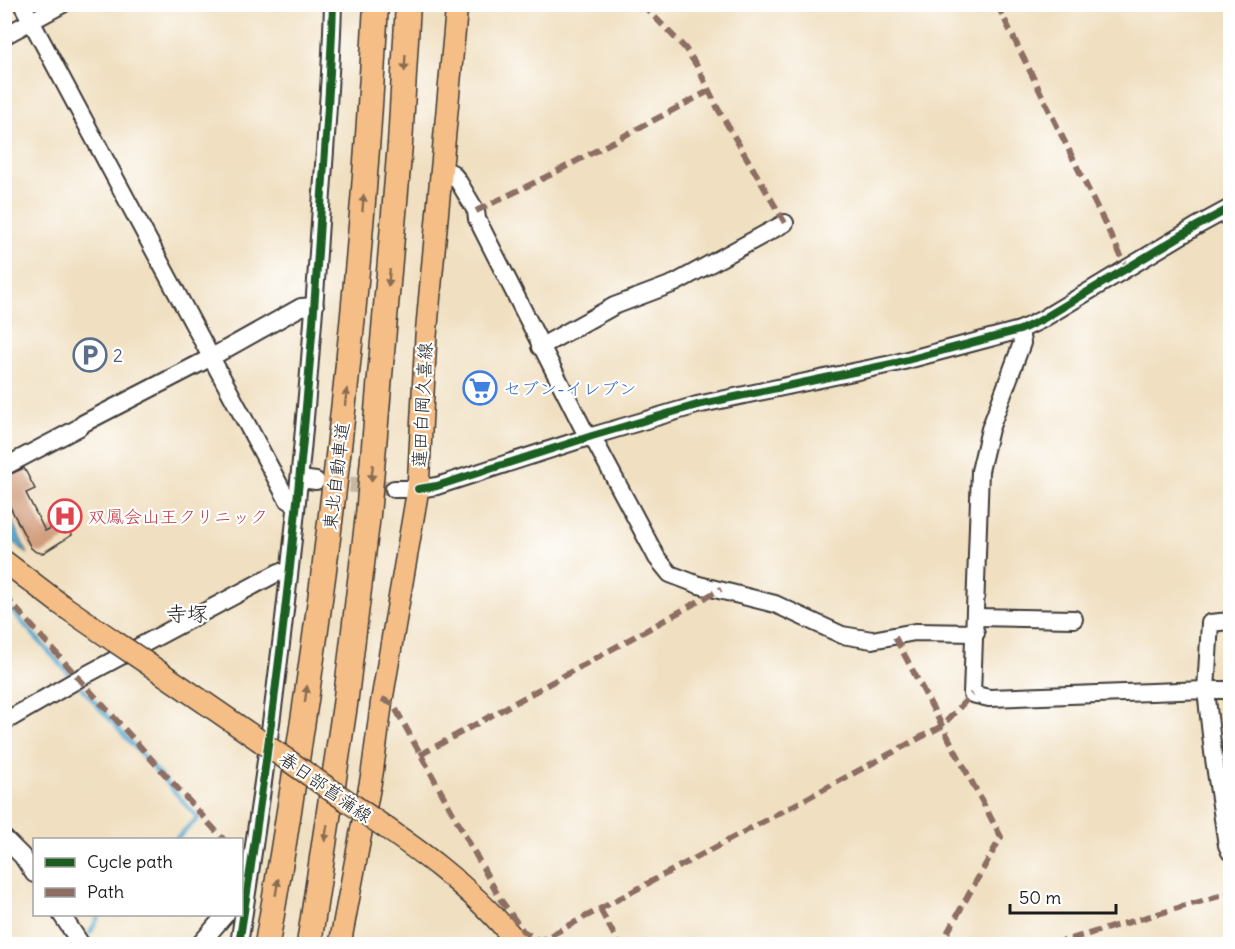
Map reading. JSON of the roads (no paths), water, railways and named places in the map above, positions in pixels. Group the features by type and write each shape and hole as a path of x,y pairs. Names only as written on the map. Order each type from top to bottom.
{"highway":[{"name":"東北自動車道","path":"267,945 303,717 333,506 347,386 364,197 376,4"},
{"name":"東北自動車道","path":"309,945 343,716 368,515 399,155 408,4"}],"main road":[{"name":"蓮田白岡久喜線","path":"340,945 372,774 382,699 418,489 426,336 457,4"},
{"name":"春日部菖蒲線","path":"4,561 59,603 385,827 471,894 518,945"}],"street":[{"path":"22,4 287,499 296,505"},
{"path":"4,36 63,4"},
{"path":"244,901 289,574 296,505 308,480 315,306 332,52 333,4"},
{"path":"442,169 457,178 476,211 477,219 540,347 657,558 670,574 699,585 775,604 842,635 872,640 976,625 1074,619"},
{"path":"394,489 437,486 697,405 896,363 1020,330 1041,320 1230,208"},
{"path":"540,347 614,306 675,282 785,223"},
{"path":"4,467 301,307 315,306"},
{"path":"1020,330 1022,343 990,429 980,471 972,694 989,699 1230,690"},
{"path":"4,722 80,678 279,572 289,574"},
{"path":"1230,621 1210,623 1206,690 1212,752 1230,852"},
{"path":"4,838 22,856 33,872"},
{"path":"62,916 81,945"},
{"path":"200,945 225,916"},
{"path":"238,945 242,916"}],"water":[{"path":"5,507 28,554 5,535"}],"waterway":[{"path":"4,602 70,675"},
{"path":"81,687 198,818 177,838"},
{"path":"90,933 99,916"}],"tunnel":[{"path":"326,482 394,489"}],"place":[{"name":"2","path":"90,355"},
{"name":"セブン-イレブン","path":"480,388"},
{"name":"双鳳会山王クリニック","path":"65,516"}],"district":[{"name":"寺塚","path":"187,613"}]}
